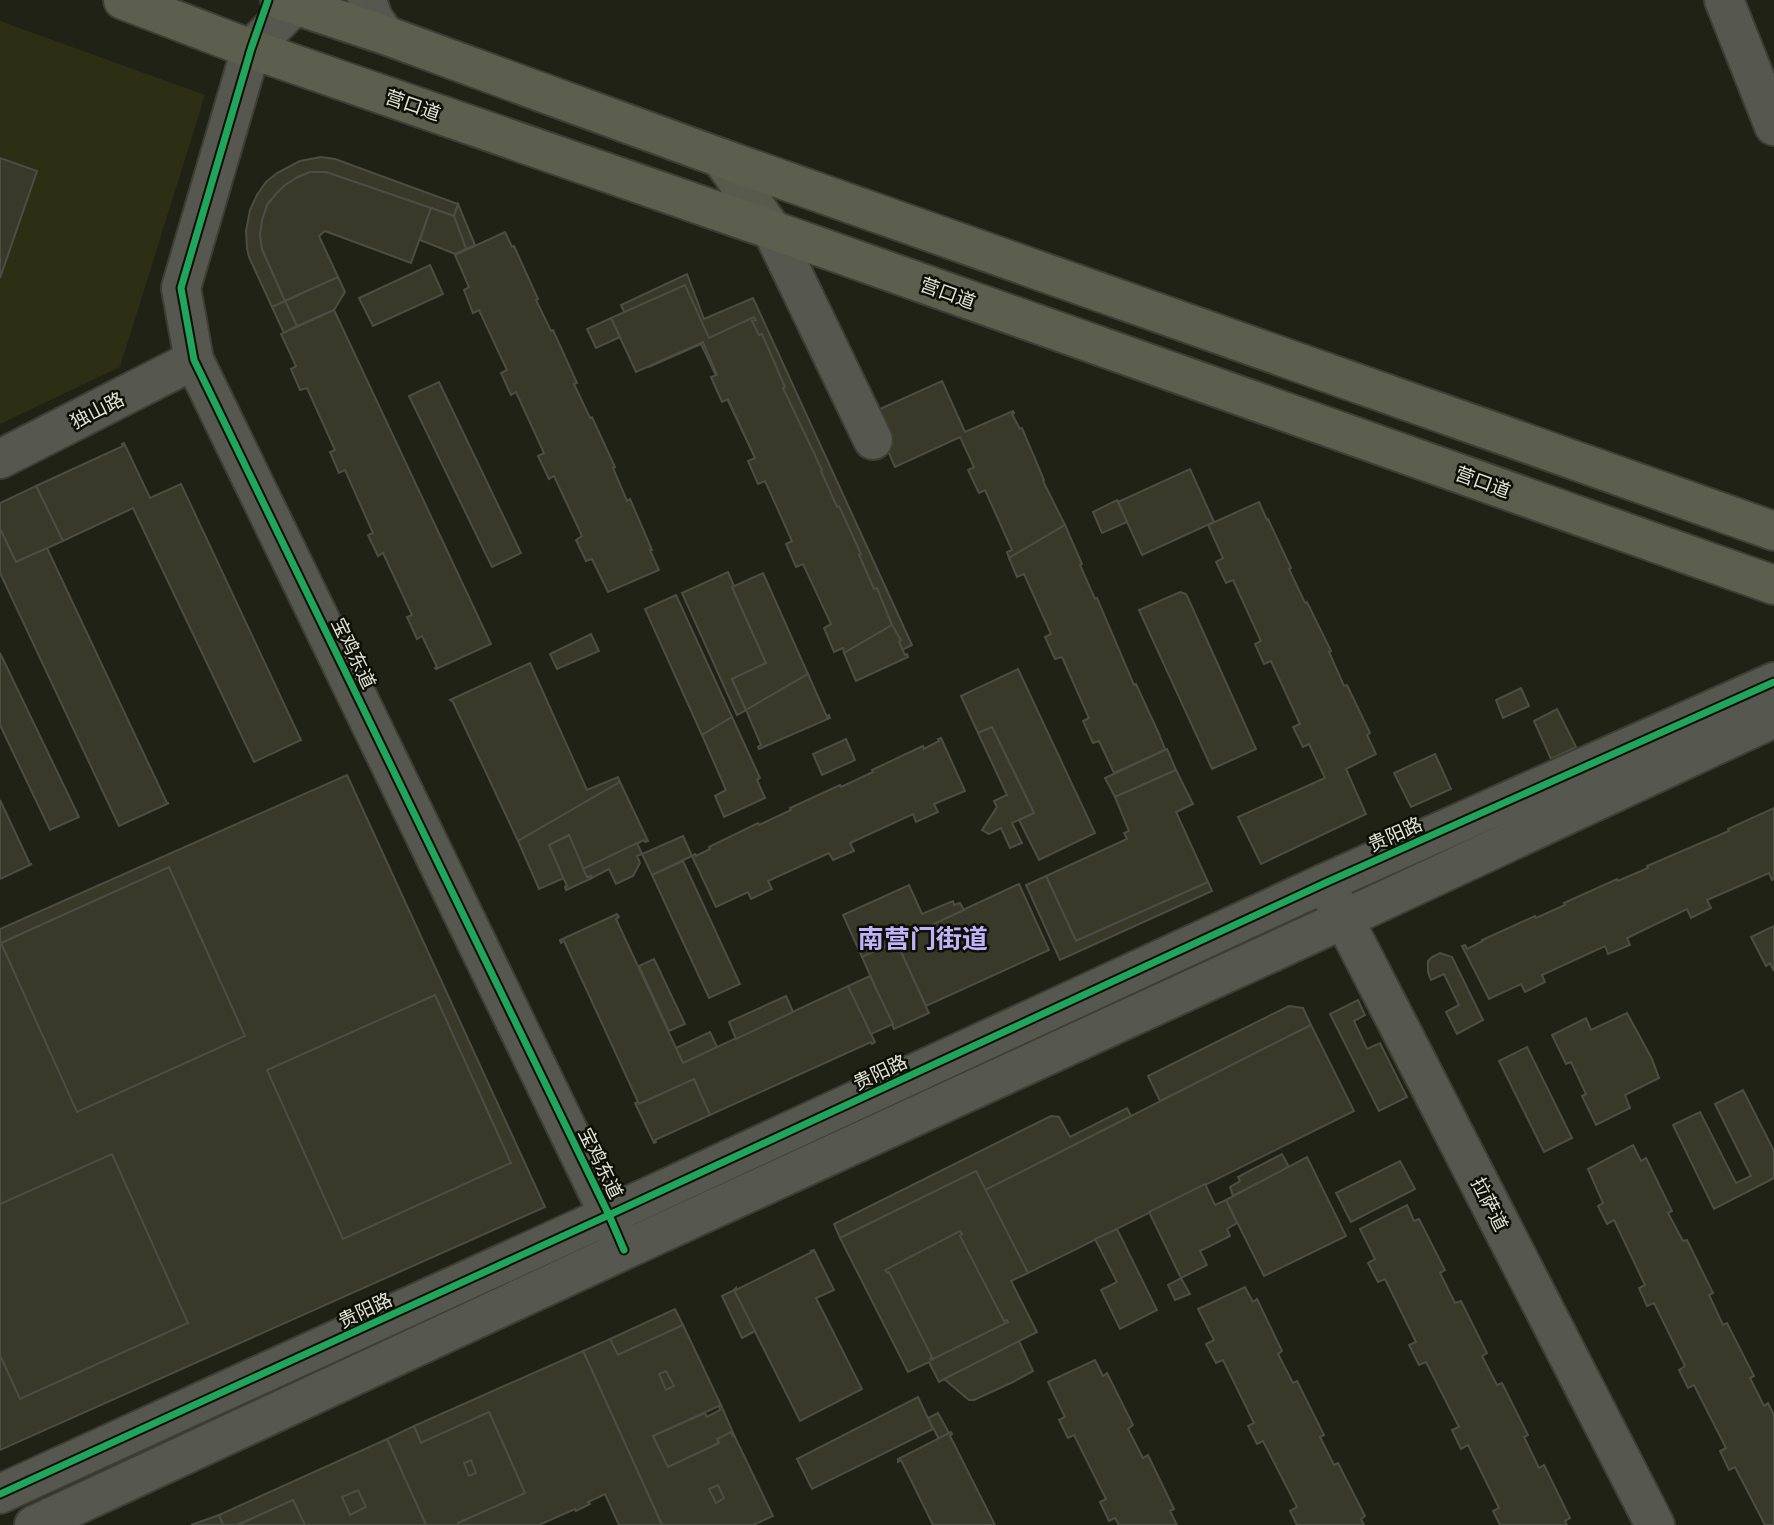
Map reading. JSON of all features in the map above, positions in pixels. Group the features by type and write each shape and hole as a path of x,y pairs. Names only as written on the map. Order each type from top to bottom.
{"main road":[{"name":"营口道","path":"123,0 251,49 772,230 1774,585"},
{"path":"286,1 1774,531"},
{"path":"721,158 772,230"}],"street":[{"path":"366,0 373,18 385,35"},
{"path":"1724,0 1774,126"},
{"path":"251,49 286,1"},
{"name":"宝鸡东道","path":"251,49 181,288 194,360 624,1250"},
{"path":"772,230 873,440"},
{"name":"独山路","path":"0,459 194,360"},
{"name":"贵阳路","path":"0,1494 609,1216 1325,883 1774,682"},
{"path":"34,1525 1774,718"},
{"name":"拉萨道","path":"1325,883 1655,1525"},
{"path":"0,1513 6,1525"}],"shaded area":[{"path":"0,21 205,95 120,367 0,424"}],"building":[{"path":"321,157 335,159 458,204 454,216 326,172 310,172 298,177 285,185 267,205 262,221 262,249 285,301 272,307 249,257 246,231 250,210 266,182 277,173 300,161"},
{"path":"0,158 37,171 0,278"},
{"path":"310,172 326,172 431,208 411,263 325,231 319,236 338,277 285,301 262,249 262,221 267,205 276,194 285,185"},
{"path":"458,204 475,245 466,249 454,216"},
{"path":"431,208 454,216 466,249 455,254 420,240"},
{"path":"505,232 512,247 514,246 551,331 553,330 577,383 574,384 615,467 613,468 627,501 630,499 659,570 608,592 592,559 586,561 576,540 582,536 554,476 549,479 538,456 544,453 516,392 511,395 501,373 507,370 479,310 473,313 464,290 469,287 455,255"},
{"path":"430,265 443,294 373,326 359,298"},
{"path":"687,274 704,319 753,298 912,645 857,672 701,344 649,367 621,305"},
{"path":"338,277 345,292 334,310 297,326 285,301"},
{"path":"685,285 709,338 754,317 756,320 752,321 759,335 762,334 785,387 783,388 861,554 859,555 874,589 877,588 892,625 844,653 843,648 834,652 824,628 831,624 803,564 796,567 786,544 792,541 765,481 758,484 748,461 755,458 728,399 722,402 711,377 717,375 703,342 636,372 611,318"},
{"path":"285,301 297,326 284,333 272,307"},
{"path":"334,310 491,644 436,669 422,636 417,639 407,617 412,615 383,553 378,556 368,535 373,533 345,470 339,473 330,452 335,450 307,388 300,390 291,369 296,366 281,334"},
{"path":"611,318 620,337 596,348 587,329"},
{"path":"942,381 965,432 1013,411 1012,414 1020,429 1022,428 1043,481 1065,525 1009,558 1007,552 1012,550 985,490 979,493 968,470 974,467 960,437 895,467 871,413"},
{"path":"439,382 521,553 492,567 409,396"},
{"path":"124,443 150,498 181,484 301,740 254,762 133,508 63,541 36,486 123,446"},
{"path":"1190,469 1214,522 1142,555 1118,502"},
{"path":"36,486 63,541 16,562 0,529 0,503"},
{"path":"1117,500 1127,522 1102,533 1093,512"},
{"path":"1259,502 1305,603 1307,602 1331,651 1329,652 1344,686 1347,685 1370,733 1367,735 1376,754 1346,769 1366,814 1261,864 1238,817 1325,778 1309,744 1303,747 1293,727 1300,724 1271,661 1264,664 1255,644 1261,641 1233,580 1226,583 1216,562 1223,558 1208,525"},
{"path":"1065,525 1134,685 1136,684 1167,749 1114,773 1099,741 1093,743 1083,721 1089,718 1062,657 1055,659 1045,637 1051,634 1024,574 1017,577 1009,558"},
{"path":"0,529 16,562 47,548 169,803 119,826 0,573"},
{"path":"728,572 766,663 732,679 746,710 737,715 682,593"},
{"path":"763,573 808,674 746,710 732,679 766,663 732,587"},
{"path":"1180,592 1188,598 1256,749 1212,769 1139,610"},
{"path":"676,595 732,717 702,735 645,609"},
{"path":"892,625 908,657 856,681 844,653"},
{"path":"591,634 599,651 557,669 550,654"},
{"path":"0,653 79,817 50,830 0,725"},
{"path":"530,663 587,790 618,777 620,782 518,841 450,700"},
{"path":"1018,669 1095,833 1039,860 1019,820 1034,813 992,727 978,733 961,696"},
{"path":"808,674 827,717 829,715 830,718 759,749 761,745 746,710"},
{"path":"1521,688 1529,706 1503,718 1496,700"},
{"path":"1557,709 1576,747 1551,759 1534,721"},
{"path":"732,717 760,778 757,780 765,798 724,817 715,796 726,790 702,735"},
{"path":"992,727 1034,813 1012,823 1022,843 1010,848 1001,828 989,834 982,830 997,807 994,801 1007,795 978,733"},
{"path":"941,738 965,791 934,804 938,812 916,822 913,814 850,843 854,851 833,860 829,853 768,881 772,889 751,899 748,892 716,907 692,856 923,746 924,749"},
{"path":"846,739 855,760 822,775 813,754"},
{"path":"1167,749 1176,770 1115,797 1105,778"},
{"path":"1435,754 1451,789 1411,807 1394,773"},
{"path":"1176,770 1193,804 1176,812 1208,882 1076,941 1046,876 1127,839 1124,833 1129,831 1115,797"},
{"path":"347,775 545,1207 0,1450 0,929"},
{"path":"620,782 648,841 644,840 583,869 569,835 549,845 564,878 539,889 518,841"},
{"path":"0,800 32,864 0,879"},
{"path":"1774,808 1774,879 1772,880 1769,873 1707,900 1711,908 1691,918 1687,909 1627,938 1630,945 1608,954 1605,946 1542,975 1545,982 1525,992 1521,984 1489,999 1462,946 1465,945 1467,949 1617,879 1618,881 1729,831 1728,829"},
{"path":"569,835 587,877 592,878 566,890 567,886 549,845"},
{"path":"683,836 692,856 652,875 642,854"},
{"path":"637,843 642,854 637,856 640,863 633,876 616,884 609,869 592,878 587,877 583,869"},
{"path":"683,861 740,984 709,998 652,875"},
{"path":"169,867 245,1036 77,1112 1,943"},
{"path":"1046,876 1076,941 1208,882 1212,891 1060,960 1026,885"},
{"path":"1019,884 1049,950 926,1006 896,941"},
{"path":"909,885 922,914 953,901 954,905 960,903 964,910 862,957 843,915"},
{"path":"617,914 619,917 616,919 683,1063 848,986 875,1042 710,1115 694,1079 639,1104 564,941 561,943 560,940"},
{"path":"1774,926 1774,971 1770,963 1766,966 1751,937"},
{"path":"896,941 929,1013 894,1029 862,957"},
{"path":"1440,953 1452,957 1483,1020 1457,1034 1446,1012 1459,1005 1444,974 1431,980 1428,972 1428,961"},
{"path":"654,959 685,1024 669,1031 639,966"},
{"path":"870,976 893,1024 871,1034 848,986"},
{"path":"435,995 511,1163 343,1239 267,1070"},
{"path":"786,996 793,1012 736,1039 729,1022"},
{"path":"1358,1000 1365,1015 1354,1021 1367,1049 1380,1043 1407,1097 1379,1111 1330,1014"},
{"path":"1289,1006 1303,1008 1311,1025 1160,1101 1148,1076"},
{"path":"1627,1013 1652,1059 1659,1078 1625,1095 1630,1108 1596,1125 1582,1096 1586,1094 1571,1062 1566,1064 1552,1035 1586,1018 1591,1030"},
{"path":"1311,1025 1354,1111 1028,1273 985,1190"},
{"path":"710,1032 717,1047 683,1063 676,1048"},
{"path":"1527,1047 1572,1138 1544,1152 1499,1061"},
{"path":"694,1079 710,1115 655,1140 654,1143 635,1103 639,1104"},
{"path":"1743,1090 1774,1151 1774,1178 1714,1209 1673,1125 1700,1112 1736,1183 1751,1176 1715,1104"},
{"path":"1127,1108 1131,1116 985,1190 976,1171 840,1238 834,1224 1051,1116 1059,1117 1070,1137"},
{"path":"1633,1145 1641,1161 1646,1158 1672,1211 1668,1213 1683,1241 1687,1240 1713,1293 1709,1295 1723,1325 1727,1323 1754,1376 1750,1378 1764,1406 1768,1403 1774,1415 1774,1525 1765,1525 1735,1467 1729,1470 1720,1451 1726,1448 1694,1385 1688,1388 1679,1370 1685,1366 1654,1303 1647,1306 1639,1288 1645,1285 1614,1220 1607,1224 1598,1206 1603,1203 1588,1169"},
{"path":"112,1154 188,1323 20,1399 0,1355 0,1204"},
{"path":"1282,1154 1289,1167 1233,1196 1230,1187 1240,1181 1238,1177"},
{"path":"1307,1157 1346,1236 1264,1276 1226,1200"},
{"path":"1400,1161 1415,1189 1351,1222 1336,1193"},
{"path":"976,1171 1028,1273 1011,1281 1037,1332 939,1382 929,1362 908,1372 840,1238"},
{"path":"1205,1184 1215,1205 1226,1200 1237,1223 1227,1229 1230,1236 1200,1251 1207,1265 1181,1278 1149,1212"},
{"path":"1407,1205 1414,1221 1419,1219 1445,1270 1440,1273 1455,1303 1461,1301 1487,1353 1482,1356 1497,1385 1502,1383 1528,1435 1524,1437 1539,1468 1544,1465 1570,1518 1565,1521 1567,1525 1500,1525 1493,1511 1499,1508 1468,1445 1461,1449 1452,1430 1459,1427 1426,1362 1419,1365 1409,1345 1416,1342 1385,1279 1378,1282 1368,1263 1375,1259 1360,1229"},
{"path":"1117,1229 1157,1310 1120,1329 1101,1290 1117,1282 1095,1239"},
{"path":"960,1231 960,1236 1004,1321 1008,1322 931,1360 932,1357 889,1272 885,1270"},
{"path":"814,1250 834,1290 816,1298 862,1389 800,1421 734,1290"},
{"path":"1181,1278 1190,1294 1175,1300 1168,1285"},
{"path":"1245,1287 1253,1302 1257,1299 1282,1351 1278,1354 1293,1383 1297,1381 1324,1435 1320,1437 1334,1465 1338,1463 1365,1516 1361,1519 1364,1525 1297,1525 1290,1511 1297,1507 1263,1441 1257,1444 1248,1426 1254,1423 1223,1360 1216,1363 1206,1344 1214,1340 1198,1309"},
{"path":"734,1290 755,1331 742,1338 722,1296"},
{"path":"675,1309 683,1325 618,1355 610,1339"},
{"path":"683,1325 721,1405 653,1436 668,1467 719,1443 717,1439 731,1432 773,1516 753,1525 662,1525 583,1351 610,1339 618,1355"},
{"path":"1019,1341 1033,1371 1013,1382 969,1400 944,1379"},
{"path":"583,1351 662,1525 619,1525 605,1494 576,1511 575,1509 539,1525 458,1525 525,1493 489,1412 421,1443 414,1426"},
{"path":"1095,1360 1103,1376 1107,1373 1133,1425 1128,1429 1143,1458 1148,1455 1174,1509 1170,1511 1177,1525 1119,1525 1115,1518 1109,1521 1100,1502 1106,1499 1074,1435 1068,1438 1059,1420 1065,1417 1048,1382"},
{"path":"666,1371 674,1386 666,1390 659,1374"},
{"path":"918,1397 933,1429 812,1489 797,1459"},
{"path":"721,1405 734,1435 731,1432 717,1439 719,1443 668,1467 653,1436 705,1413 707,1417 720,1410"},
{"path":"489,1412 525,1493 458,1525 426,1525 387,1439 414,1426 421,1443"},
{"path":"938,1413 949,1433 939,1439 928,1418"},
{"path":"951,1432 950,1436 995,1525 933,1525 901,1460 898,1462 898,1459"},
{"path":"387,1439 426,1525 305,1525 293,1500 237,1525 223,1525 219,1515"},
{"path":"471,1460 476,1473 469,1476 464,1463"},
{"path":"718,1485 724,1498 716,1503 709,1489"},
{"path":"358,1490 366,1507 350,1515 342,1497"},
{"path":"293,1500 305,1525 238,1525"},
{"path":"219,1515 223,1525 191,1525"}],"cycle path":[{"path":"268,0 251,49 181,288 194,360 624,1250"},
{"path":"0,1494 1325,883 1774,682"}],"district":[{"name":"南营门街道","path":"923,938"}]}
